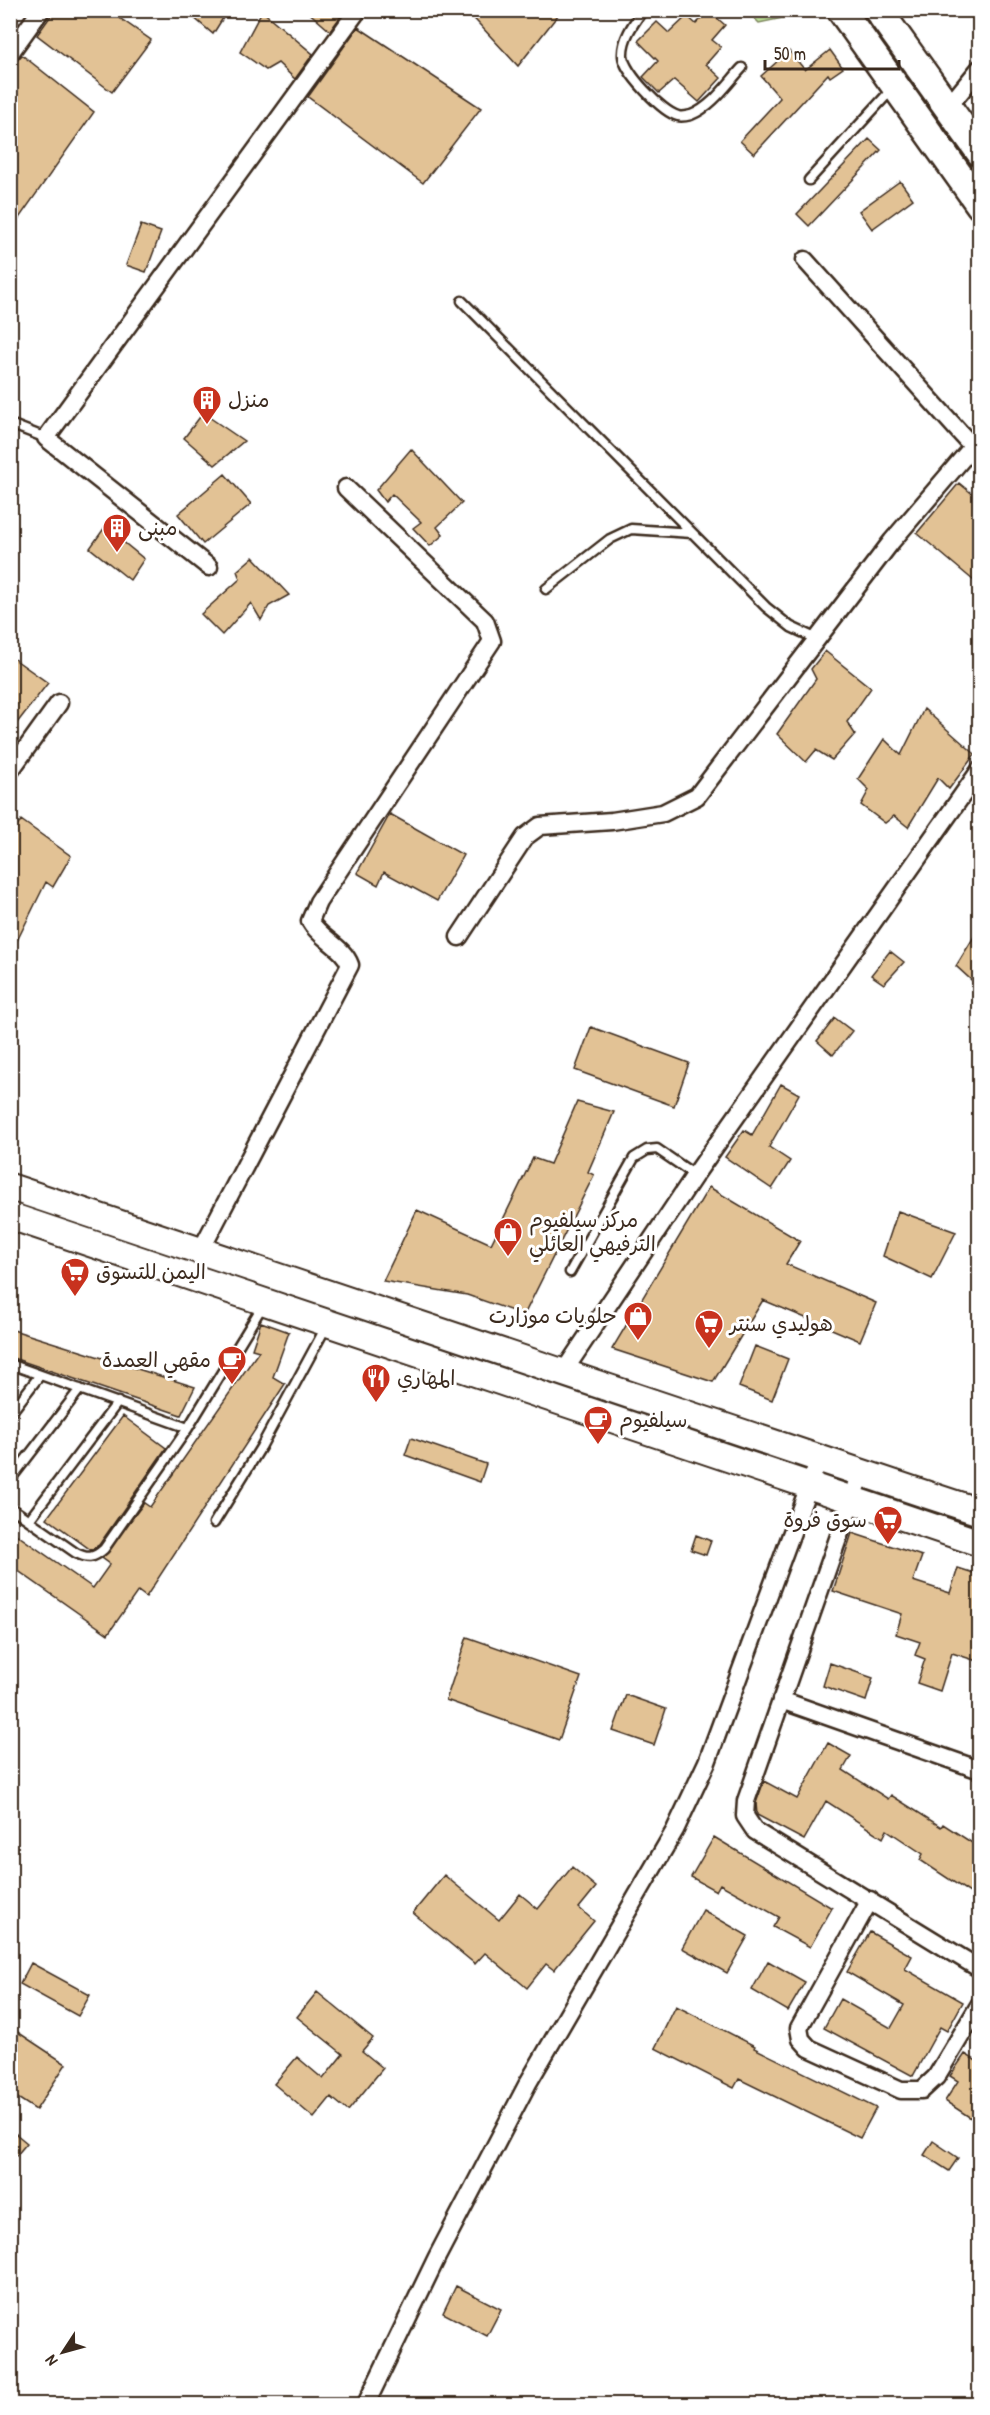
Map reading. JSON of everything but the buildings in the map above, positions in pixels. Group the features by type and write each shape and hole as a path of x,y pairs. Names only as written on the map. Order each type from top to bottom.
{"highway":[{"path":"878,10 980,152"},
{"path":"848,13 895,86 980,205"}],"main road":[{"path":"10,1187 564,1371 716,1426 980,1512"},
{"path":"10,1216 811,1484 980,1543"}],"street":[{"path":"10,53 41,10"},
{"path":"209,567 46,438 358,10"},
{"path":"948,107 980,68"},
{"path":"459,937 525,837 540,826 612,821 663,813 697,796 892,541 976,442 805,260"},
{"path":"201,1250 350,965 346,953 331,945 315,930 310,921 318,902 492,640 485,621 346,488"},
{"path":"10,771 59,703"},
{"path":"564,1371 695,1175 980,770"},
{"path":"366,2404 438,2257 528,2083 675,1830 707,1762 819,1459"},
{"path":"861,1473 746,1801 745,1816 755,1830 980,1969"},
{"path":"781,1700 980,1770"},
{"path":"870,1900 799,2028 801,2039 808,2048 901,2090 922,2090 936,2077 980,2004"}],"lane":[{"path":"643,10 632,24 624,42 623,57 627,72 669,112 679,117 693,114 713,100 742,68"},
{"path":"809,180 895,86"},
{"path":"462,301 766,607 791,627 817,639"},
{"path":"10,424 46,438"},
{"path":"546,589 610,539 631,529 692,533"},
{"path":"570,1272 634,1158 646,1150 657,1149 695,1175"},
{"path":"10,1507 86,1558 96,1556 104,1550 188,1428 265,1302"},
{"path":"214,1523 282,1411 329,1322"},
{"path":"10,1364 188,1428"},
{"path":"10,1414 40,1375"},
{"path":"10,1480 80,1389"},
{"path":"29,1520 118,1402"}],"green space":[{"path":"816,10 759,23 747,11"}],"place":[{"name":"منزل","path":"207,426"},
{"name":"مبنى","path":"117,554"},
{"name":"مركز سيلفيوم الترفيهي العائلي","path":"508,1258"},
{"name":"اليمن للتسوق","path":"75,1298"},
{"name":"حلويات موزارت","path":"638,1342"},
{"name":"هوليدي سنتر","path":"709,1350"},
{"name":"مقهي العمدة","path":"232,1386"},
{"name":"المهاري","path":"376,1404"},
{"name":"سيلفيوم","path":"598,1446"},
{"name":"سوق فروة","path":"888,1546"}]}
